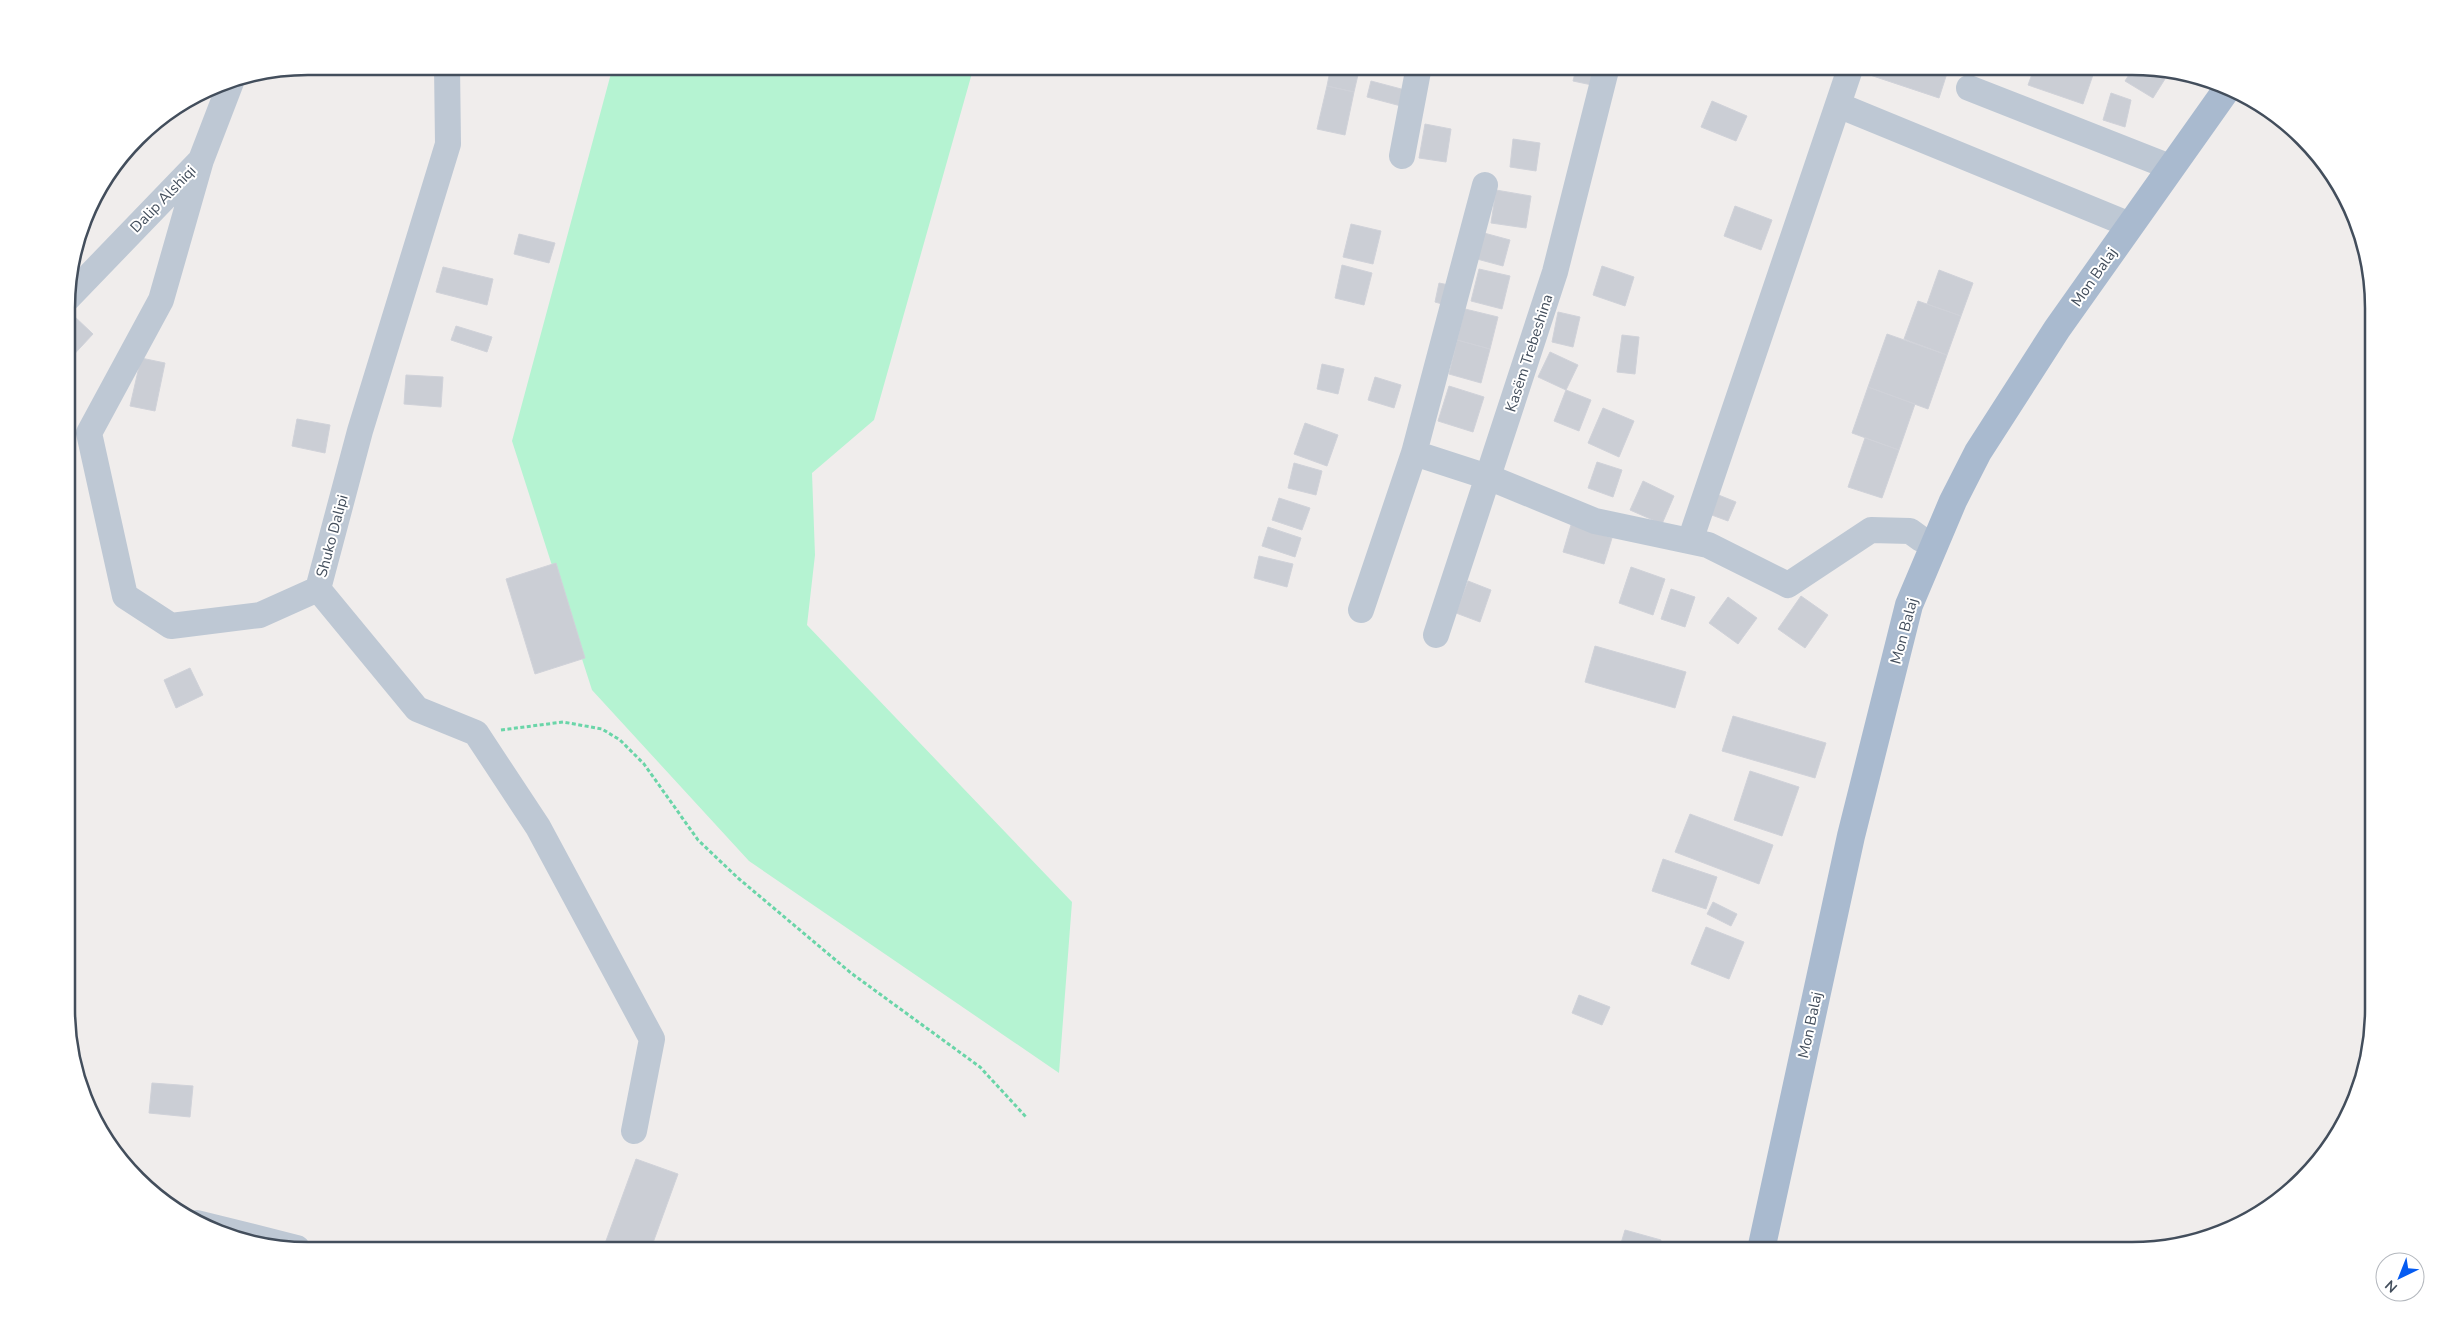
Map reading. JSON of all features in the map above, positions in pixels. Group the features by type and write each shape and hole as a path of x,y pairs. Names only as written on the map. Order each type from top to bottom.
{"main road":[{"name":"Mon Balaj","path":"1763,1242 1851,836 1909,605 1953,501 1978,452 2057,329 2223,94"}],"street":[{"name":"Shuko Dalipi","path":"201,160 161,300 89,433 125,596 172,626 260,615 318,590 360,431 448,144 447,75"},
{"path":"1402,156 1417,75"},
{"name":"Kasëm Trebeshina","path":"1436,634 1555,272 1605,75"},
{"path":"1690,541 1848,75"},
{"path":"1969,88 2170,167"},
{"name":"Dalip Alshiqi","path":"75,290 201,160 228,89"},
{"path":"1838,105 2130,225"},
{"path":"1361,610 1414,453 1484,185"},
{"path":"1414,453 1488,477 1595,521 1690,541 1722,551 1788,585 1871,530 1910,531 1921,538 1935,542"},
{"path":"318,590 417,709 476,733 538,827 652,1040 634,1131"}],"path":[{"path":"476,733 563,722 602,729 620,740 644,764 698,840 738,878 852,973 980,1067 1027,1118"}],"green space":[{"path":"611,75 971,75 874,420 812,473 815,555 807,625 1072,902 1059,1073 749,861 592,690 512,441"}],"building":[{"path":"1329,75 1358,75 1354,92 1327,86"},
{"path":"1574,75 1594,75 1592,85 1573,81"},
{"path":"1870,75 1946,75 1939,98"},
{"path":"2032,75 2093,75 2083,104 2028,85"},
{"path":"2129,75 2147,75 2165,79 2153,98 2125,81"},
{"path":"1371,81 1405,90 1401,106 1367,97"},
{"path":"1327,86 1354,92 1345,135 1317,129"},
{"path":"2111,93 2131,100 2125,127 2103,120"},
{"path":"1712,101 1747,116 1736,141 1701,127"},
{"path":"1425,124 1451,129 1446,162 1419,158"},
{"path":"1513,139 1540,143 1536,171 1510,167"},
{"path":"1496,190 1531,196 1526,228 1491,223"},
{"path":"1735,206 1772,220 1761,250 1724,236"},
{"path":"1351,224 1381,231 1373,264 1343,257"},
{"path":"1484,233 1510,240 1503,266 1477,259"},
{"path":"519,234 555,243 549,263 514,254"},
{"path":"1342,265 1372,273 1364,305 1335,298"},
{"path":"1602,266 1634,277 1625,306 1593,295"},
{"path":"443,267 493,279 487,305 436,292"},
{"path":"1479,269 1510,276 1502,309 1471,301"},
{"path":"1939,270 1973,283 1961,316 1927,304"},
{"path":"1439,283 1454,286 1449,306 1435,302"},
{"path":"1918,301 1961,316 1947,355 1904,339"},
{"path":"1465,309 1498,317 1490,349 1457,340"},
{"path":"1558,312 1580,317 1573,347 1552,342"},
{"path":"75,317 93,334 75,353"},
{"path":"456,326 492,337 487,352 451,340"},
{"path":"1887,334 1947,355 1928,409 1868,387"},
{"path":"1622,335 1639,337 1635,374 1617,372"},
{"path":"1457,340 1490,349 1481,383 1449,374"},
{"path":"1550,352 1578,365 1566,390 1538,377"},
{"path":"141,358 165,363 155,411 130,406"},
{"path":"1322,364 1344,369 1338,394 1317,389"},
{"path":"406,375 443,377 441,407 404,404"},
{"path":"1375,377 1401,385 1394,408 1368,400"},
{"path":"1449,386 1484,397 1473,432 1438,421"},
{"path":"1868,387 1915,404 1899,450 1852,433"},
{"path":"1566,390 1591,400 1579,431 1554,421"},
{"path":"1603,408 1634,421 1619,457 1588,443"},
{"path":"297,419 330,425 325,453 292,446"},
{"path":"1305,423 1338,435 1327,466 1294,454"},
{"path":"1865,438 1899,450 1882,498 1848,487"},
{"path":"1597,462 1622,470 1613,497 1588,488"},
{"path":"1294,463 1322,471 1316,495 1288,488"},
{"path":"1643,481 1674,496 1662,524 1630,510"},
{"path":"1716,494 1736,502 1728,521 1709,514"},
{"path":"1279,498 1310,508 1302,530 1272,520"},
{"path":"1571,525 1612,538 1604,564 1563,552"},
{"path":"1268,527 1301,538 1295,557 1262,546"},
{"path":"1259,556 1293,564 1287,587 1254,578"},
{"path":"556,563 585,658 535,674 506,579"},
{"path":"1631,567 1665,579 1653,615 1619,603"},
{"path":"1468,581 1491,590 1480,622 1456,613"},
{"path":"1671,589 1695,597 1685,627 1661,619"},
{"path":"1801,596 1828,615 1805,648 1778,629"},
{"path":"1728,597 1757,618 1738,644 1709,623"},
{"path":"1595,646 1686,672 1675,708 1585,682"},
{"path":"190,668 203,695 176,708 164,680"},
{"path":"1733,716 1826,743 1815,778 1722,751"},
{"path":"1750,771 1799,787 1782,836 1734,820"},
{"path":"1690,814 1773,845 1759,884 1675,852"},
{"path":"1663,859 1717,877 1706,909 1652,891"},
{"path":"1713,902 1737,914 1731,926 1707,914"},
{"path":"1706,927 1744,942 1729,979 1691,964"},
{"path":"1579,995 1610,1007 1602,1025 1572,1013"},
{"path":"152,1083 193,1086 190,1117 149,1113"},
{"path":"636,1159 678,1174 653,1242 606,1242"},
{"path":"1625,1230 1661,1240 1660,1242 1621,1242"}]}
